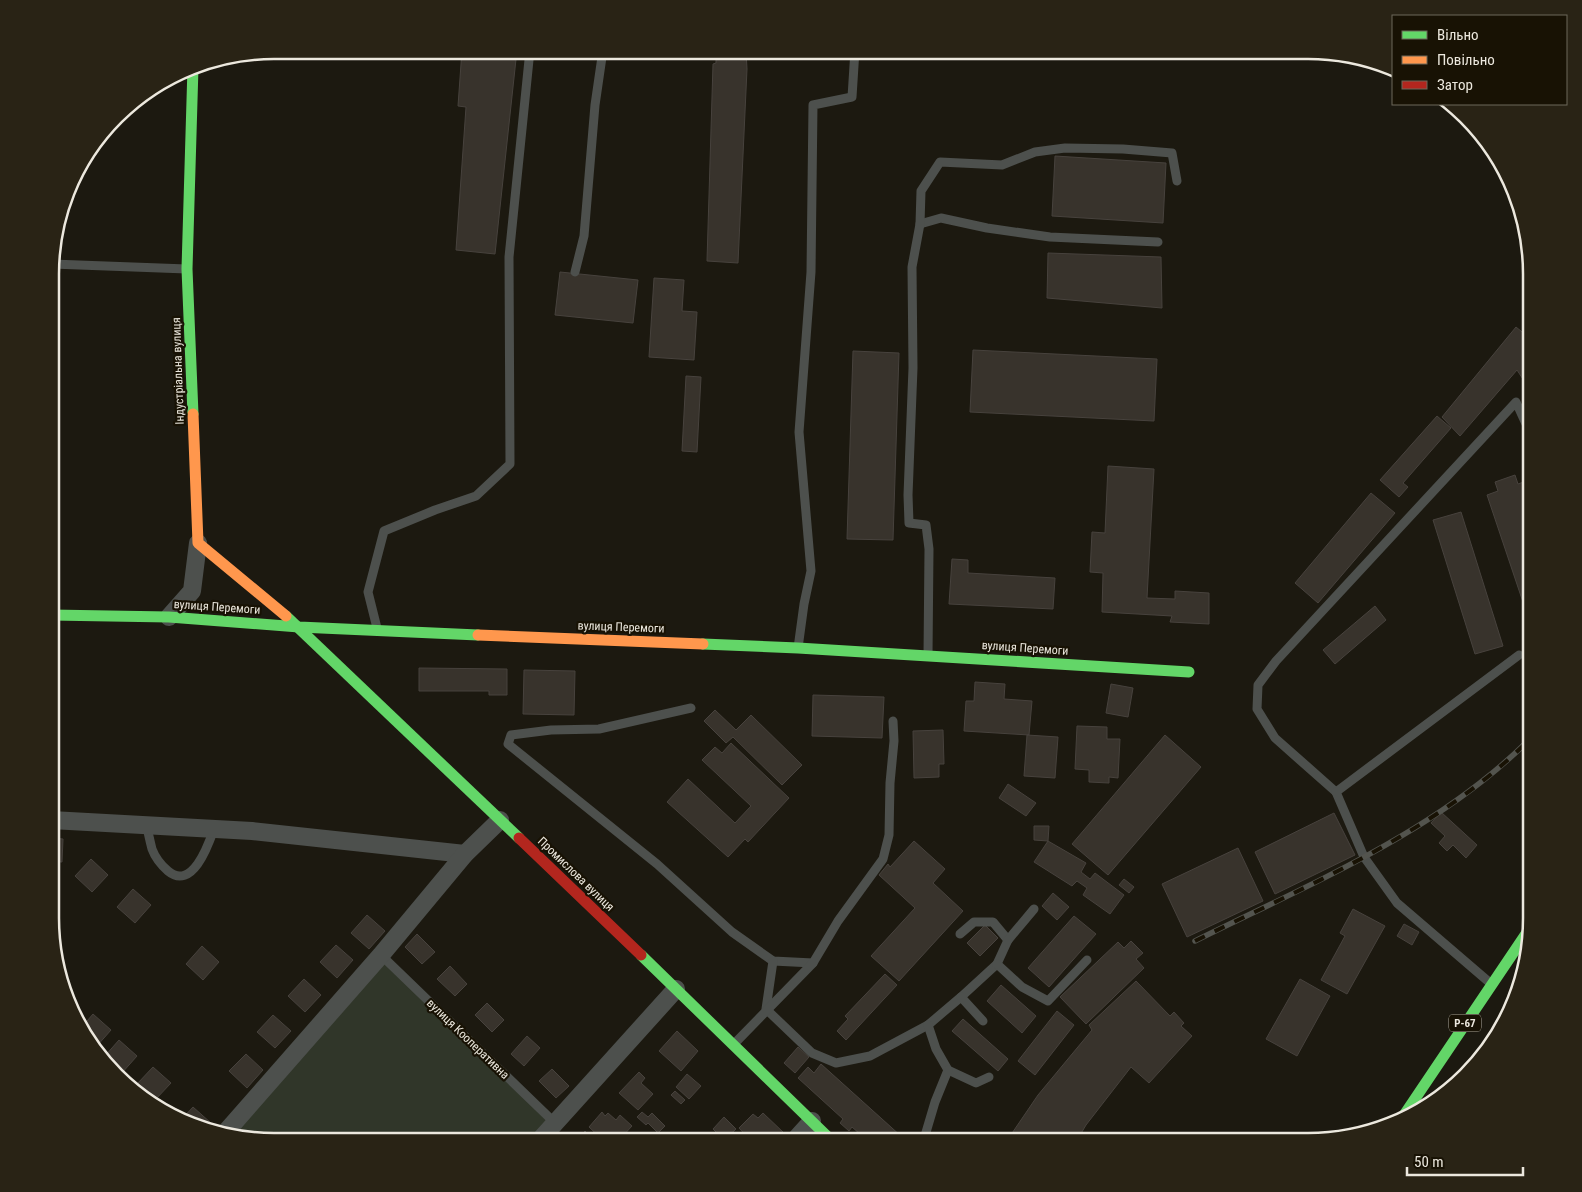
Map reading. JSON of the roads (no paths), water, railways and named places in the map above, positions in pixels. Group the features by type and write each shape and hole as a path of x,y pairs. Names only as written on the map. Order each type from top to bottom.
{"street":[{"name":"Індустріальна вулиця","path":"193,74 187,269 198,543"},
{"path":"169,618 192,590 198,543"},
{"path":"198,543 299,628"},
{"name":"вулиця Перемоги","path":"59,615 169,618 299,628 798,648 1189,672"},
{"name":"Промислова вулиця","path":"299,628 734,1044 824,1133"},
{"path":"59,820 252,831 465,854"},
{"path":"229,1128 381,955 465,854 500,820"},
{"name":"Р-67","path":"1409,1108 1522,939"},
{"path":"546,1133 676,989"},
{"path":"801,1133 812,1121"}],"lane":[{"path":"378,631 368,592 384,531 476,496 510,464 509,257 529,59"},
{"path":"575,272 584,236 595,105 602,59"},
{"path":"798,648 811,571 799,432 811,272 812,105 852,97 854,59"},
{"path":"928,655 929,549 926,525 909,522 908,495 913,368 912,267 920,224 921,191 940,162 1002,164 1035,152 1065,148 1123,149 1172,154 1177,181"},
{"path":"920,224 941,218 987,228 1050,237 1158,242"},
{"path":"59,264 187,269"},
{"path":"1491,984 1397,903 1364,856 1336,792 1275,738 1257,710 1258,685 1276,661 1516,402 1523,417"},
{"path":"1336,792 1519,655"},
{"path":"691,708 599,729 551,730 511,735 508,744 656,864 732,932 773,961 813,963"},
{"path":"734,1044 813,963 838,921 883,859 889,835 890,783 894,741 893,721"},
{"path":"147,826 152,850 161,865 172,874 183,876 193,870 201,860 214,829"},
{"path":"766,1010 812,1053 836,1063 870,1056 928,1025 961,997 997,964 1008,940 1034,909"},
{"path":"960,934 974,922 993,922 1008,940"},
{"name":"вулиця Кооперативна","path":"381,955 555,1123"},
{"path":"997,964 1022,987 1048,1001 1087,960"},
{"path":"766,1010 773,961"},
{"path":"961,997 983,1021"},
{"path":"928,1025 936,1048 948,1070 976,1083 989,1077"},
{"path":"926,1133 935,1102 948,1070"}],"railway":[{"path":"1195,941 1329,876 1415,828 1457,800 1496,770 1523,745"}]}
